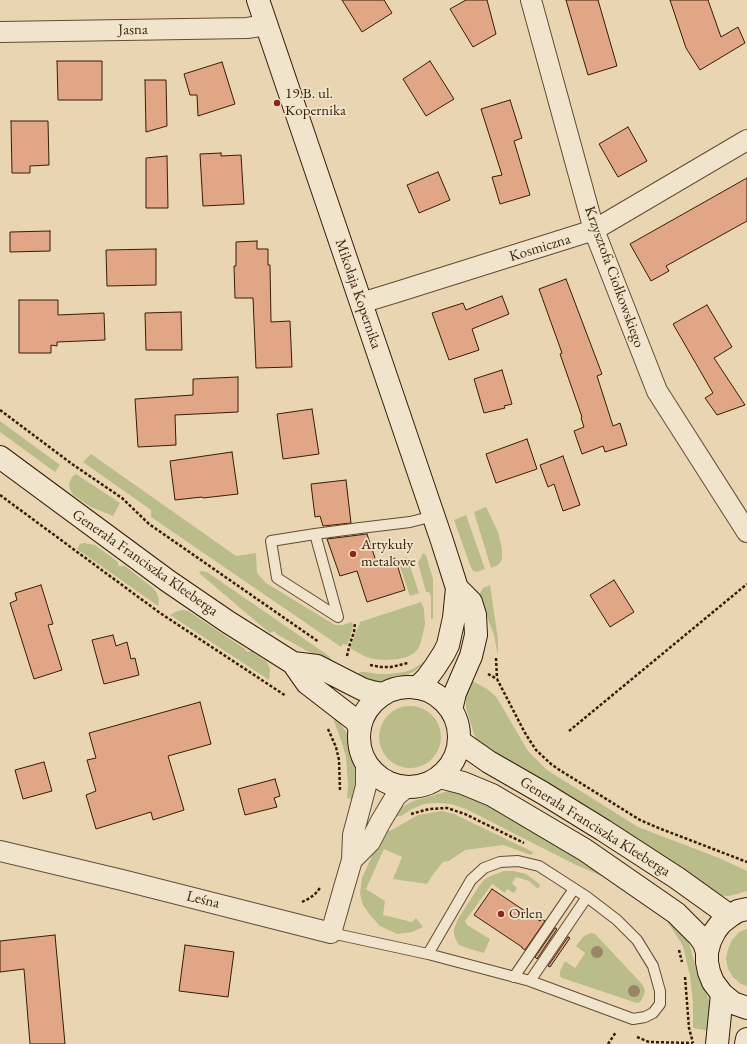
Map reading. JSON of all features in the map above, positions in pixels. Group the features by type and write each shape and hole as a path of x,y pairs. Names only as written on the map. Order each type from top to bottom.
{"main road":[{"name":"Mikołaja Kopernika","path":"258,0 434,516 457,588 454,618 448,645 427,678 416,688"},
{"name":"Generała Franciszka Kleeberga","path":"0,457 168,581 228,622 293,663 307,683 355,720 360,728"},
{"name":"Mikołaja Kopernika","path":"451,710 455,693 471,656 476,635 475,615 471,602 457,588"},
{"name":"Generała Franciszka Kleeberga","path":"293,663 317,666 362,689 384,694"},
{"path":"400,688 416,688 430,692 442,700 451,710 457,725 459,741 453,761 440,777 419,787 407,788 386,782 377,776 366,764 361,752 359,740 360,728 368,708 375,700 392,690 400,688"},
{"name":"Generała Franciszka Kleeberga","path":"459,741 489,762 604,830 670,874 739,912"},
{"name":"Generała Franciszka Kleeberga","path":"440,777 463,783 492,795 586,850 676,913 699,936 704,943 707,952"},
{"path":"739,912 721,923 714,931 707,952 707,962 713,982 722,994 733,1003 747,1008"},
{"path":"717,1044 722,994"},
{"path":"746,1044 747,1039"}],"street":[{"name":"Krzysztofa Ciołkowskiego","path":"531,0 594,230 658,391 747,532"},
{"name":"Jasna","path":"0,32 239,28 267,25"},
{"name":"Kosmiczna","path":"361,302 594,230 747,140"},
{"path":"331,933 352,860 353,835 366,786 366,764"},
{"path":"352,860 370,842 396,796 407,788"},
{"name":"Leśna","path":"0,851 331,933"}],"lane":[{"path":"315,534 338,617 277,578 271,541 315,534 410,522 434,516"},
{"path":"331,933 428,954 514,977 633,1019 653,1014 660,1004 660,991 653,966 637,940 616,920 587,897 539,866 518,861 500,862 484,868 471,880 428,954"},
{"path":"514,977 574,889"},
{"path":"530,982 587,897"}],"path":[{"path":"0,410 72,464 122,498 149,524 321,643"},
{"path":"0,495 160,613 291,699"},
{"path":"569,730 747,584"},
{"path":"348,654 354,632"},
{"path":"367,665 391,667 408,663"},
{"path":"485,673 497,679 525,733 536,750 551,764 640,820 747,862"},
{"path":"328,728 336,747 339,760 340,792"},
{"path":"298,903 315,894 322,882"},
{"path":"636,1036 649,1042 693,1043"}],"green space":[{"path":"0,421 60,465 55,472 0,432"},
{"path":"91,454 236,556 256,553 257,573 266,583 335,625 342,625 352,622 353,626 347,645 343,644 341,647 151,517 151,510 83,462"},
{"path":"76,474 120,503 113,516 91,507 73,495 69,484 72,477"},
{"path":"486,507 498,532 502,549 502,558 500,563 491,568 474,512"},
{"path":"466,515 485,569 477,572 473,571 470,565 454,520"},
{"path":"84,543 95,545 118,562 118,566 125,566 153,588 157,593 159,600 158,606 77,549 80,544"},
{"path":"423,553 426,555 433,579 433,619 431,619 431,596 429,592 426,592 418,563"},
{"path":"407,557 419,593 410,596 398,561"},
{"path":"201,571 207,572 329,656 331,659 331,664 278,635 274,631 270,633 199,573"},
{"path":"490,585 498,640 498,656 494,635 482,603 480,593 483,588"},
{"path":"421,602 424,609 425,624 421,642 418,649 414,653 407,657 385,660 373,659 364,656 350,648 360,622"},
{"path":"182,610 188,611 245,649 247,652 251,651 267,662 270,669 269,680 170,615"},
{"path":"428,659 430,660 407,675 382,681 375,682 355,675 361,672 389,674 405,672 413,669"},
{"path":"469,679 487,689 497,698 528,751 547,770 638,827 719,858 747,871 747,891 728,896 713,895 483,746 474,734 466,708 466,695"},
{"path":"404,706 416,706 432,715 439,725 441,737 439,749 432,759 416,768 404,768 393,763 384,754 379,743 379,731 384,720 393,711"},
{"path":"334,715 347,733 349,752 353,756 359,780 356,800 347,798 348,785 346,757 334,721"},
{"path":"448,791 460,791 486,801 601,870 668,918 678,927 689,943 700,982 710,1002 710,1031 693,1028 693,1002 690,976 683,946 667,921 648,904 611,880 576,865 466,809 451,804 424,804 401,816 393,817 398,809 413,801"},
{"path":"442,811 454,814 533,852 531,855 503,845 465,850 449,861 443,862 427,884 393,879 402,857 384,849 366,889 385,901 383,915 412,922 416,918 423,927 412,932 397,934 380,926 363,905 360,894 362,878 384,829 390,831 418,815"},
{"path":"504,871 514,871 526,874 540,886 537,888 529,881 516,877 512,883 517,888 514,893 507,889 505,893 492,884 465,921 467,925 490,939 484,953 459,945 454,934 454,929 458,919 485,879"},
{"path":"747,929 747,986 741,984 733,977 728,969 726,959 732,940 739,932"},
{"path":"591,933 595,934 642,984 645,990 641,1001 638,1003 634,1002 562,978 560,976 560,971 565,961 575,968 585,953 576,946 584,936"}],"building":[{"path":"342,0 384,0 392,13 362,32"},
{"path":"466,0 487,0 496,34 473,47 450,9"},
{"path":"566,0 598,0 617,66 588,75"},
{"path":"670,0 708,0 721,37 738,27 745,43 700,70 686,48"},
{"path":"57,61 102,61 102,100 58,100"},
{"path":"430,61 454,99 426,116 403,79"},
{"path":"222,62 235,104 198,116 197,95 190,95 184,74"},
{"path":"145,80 166,80 167,126 146,132"},
{"path":"510,100 522,138 514,141 530,195 500,204 492,177 502,175 481,109"},
{"path":"11,121 48,121 49,165 30,166 30,173 12,173"},
{"path":"628,127 647,161 618,177 599,144"},
{"path":"221,153 221,156 241,155 244,204 203,206 200,154"},
{"path":"167,156 168,208 146,208 146,158"},
{"path":"438,172 450,200 419,213 407,185"},
{"path":"747,178 747,221 666,266 669,271 651,281 630,244"},
{"path":"50,231 50,251 10,252 10,232"},
{"path":"257,241 257,249 268,249 268,265 270,265 271,322 290,321 292,367 256,368 253,298 235,298 234,266 236,266 236,242"},
{"path":"156,249 156,285 107,286 106,250"},
{"path":"566,279 602,374 597,376 613,426 620,423 627,445 605,452 603,446 582,454 574,431 584,427 582,417 560,354 562,353 539,289"},
{"path":"502,296 509,314 472,329 479,350 449,360 432,313 463,303 466,310"},
{"path":"19,300 58,300 58,315 104,313 105,340 57,342 57,346 51,345 51,353 19,353"},
{"path":"707,305 732,347 714,358 745,405 717,415 705,398 713,393 673,324"},
{"path":"181,312 182,350 146,350 145,313"},
{"path":"502,370 512,404 504,406 505,408 484,413 474,379"},
{"path":"238,377 238,412 175,415 176,445 138,447 135,399 193,395 193,379"},
{"path":"312,409 319,454 283,459 277,414"},
{"path":"527,439 537,469 496,483 486,454"},
{"path":"232,452 238,494 175,500 170,461"},
{"path":"563,456 580,505 563,511 554,484 548,487 540,465"},
{"path":"346,480 351,523 323,526 320,516 315,517 311,484"},
{"path":"367,534 377,564 395,558 405,590 367,602 357,571 340,576 327,539"},
{"path":"614,580 634,612 610,627 590,595"},
{"path":"41,585 53,624 48,625 62,670 34,679 10,603 17,600 15,593"},
{"path":"113,635 116,646 127,642 131,659 135,658 139,675 104,684 92,640"},
{"path":"200,702 211,744 168,756 184,810 153,820 151,812 96,829 86,795 96,791 87,760 96,758 89,733"},
{"path":"44,762 52,791 23,799 15,770"},
{"path":"275,779 280,796 274,798 277,807 245,815 238,789"},
{"name":"Orlen","path":"492,889 540,921 542,919 545,921 525,950 474,915"},
{"path":"555,928 557,929 537,959 535,957"},
{"path":"55,935 65,1044 30,1044 24,969 0,972 0,941"},
{"path":"568,937 570,938 550,967 548,966"},
{"path":"185,945 234,952 228,997 179,991"}],"place":[{"name":"19.B. ul. Kopernika","path":"277,103"},
{"name":"Artykuły metalowe","path":"353,554"},
{"name":"Orlen","path":"501,914"}]}
